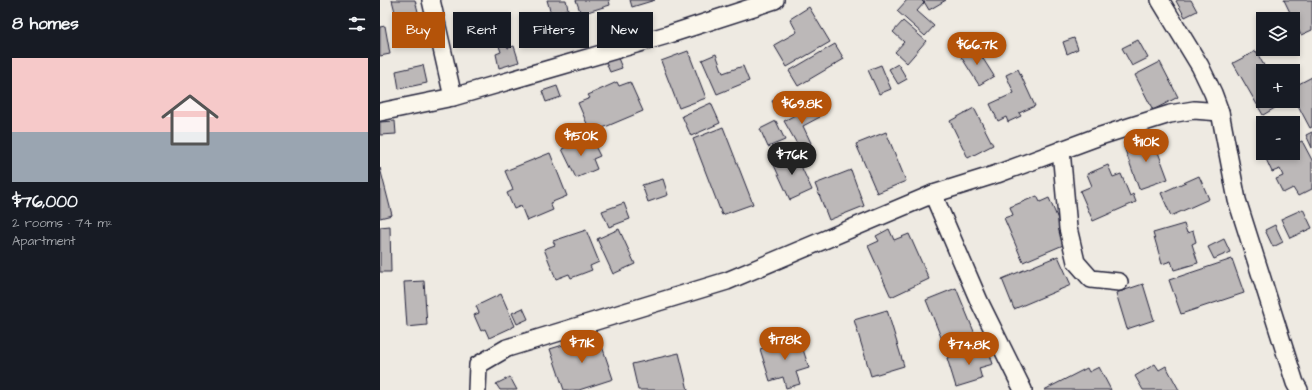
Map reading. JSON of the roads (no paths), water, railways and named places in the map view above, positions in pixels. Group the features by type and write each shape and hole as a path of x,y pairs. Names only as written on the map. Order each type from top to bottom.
{"street":[{"path":"431,0 453,97"},
{"path":"380,112 453,97 667,35 775,0"},
{"path":"1160,0 1200,66 1214,94 1220,112 1237,200 1295,383 1299,390"},
{"path":"477,390 478,365 507,348 727,281 932,194 997,174 1061,150 1170,114 1194,110 1220,112"},
{"path":"1061,150 1068,228 1076,262 1091,279 1119,282"},
{"path":"932,194 979,301 1023,390"}]}
